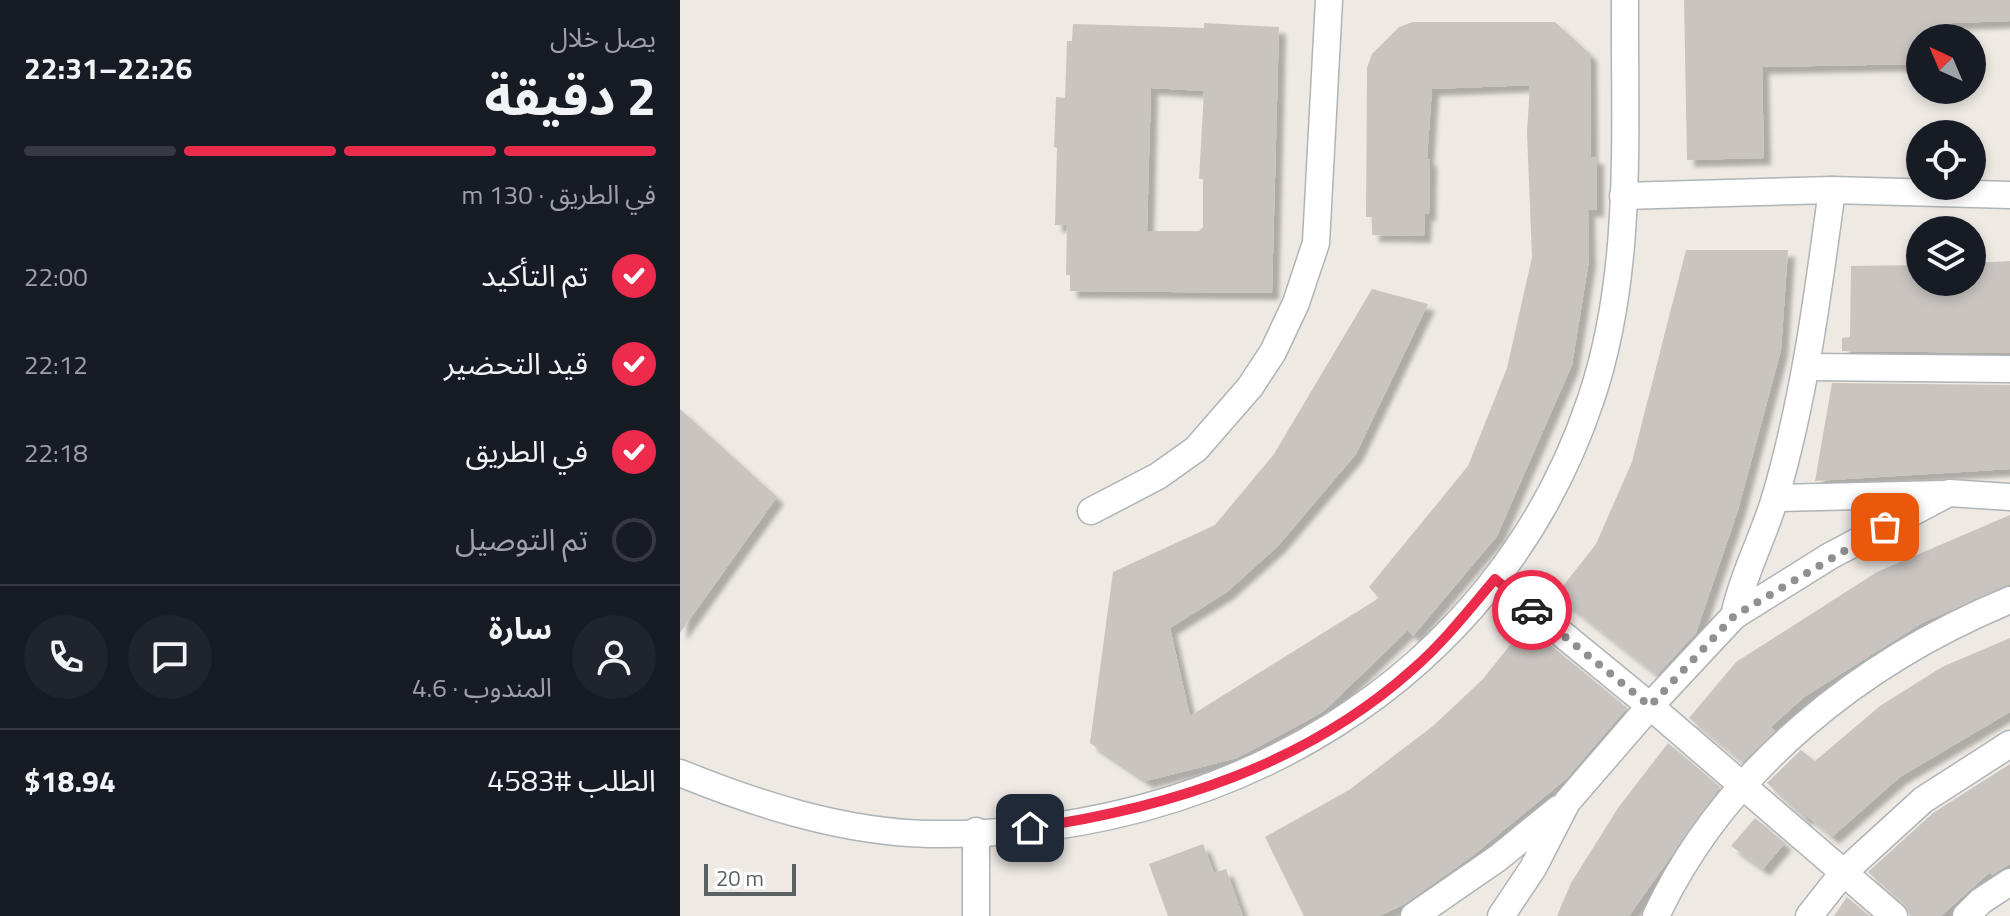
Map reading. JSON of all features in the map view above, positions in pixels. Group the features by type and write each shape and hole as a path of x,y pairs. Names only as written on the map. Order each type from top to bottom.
{"street":[{"path":"1091,511 1158,476 1196,449 1224,420 1273,352 1296,303 1316,243 1329,0"},
{"path":"680,773 748,800 806,817 928,834 1101,817 1166,802 1239,776 1309,742 1357,712 1413,669 1495,579 1558,478 1592,397 1616,293 1623,196 1625,0"},
{"path":"1623,196 1832,190 2010,195"},
{"path":"1734,616 1740,589 1775,498 1809,367 1832,190"},
{"path":"1809,367 2010,369"},
{"path":"1775,498 1949,493 2010,497"},
{"path":"1414,916 1498,858 1567,802 1734,616 1830,556 1949,493"},
{"path":"1495,579 1650,706 1894,916"},
{"path":"1656,916 1677,872 1743,785 1845,691 1923,641 2010,600"},
{"path":"1809,916 1843,873 1923,800 2010,744"},
{"path":"1501,916 1533,868 1567,802"},
{"path":"976,831 976,916"},
{"path":"1966,916 1981,901 2010,882"}],"building":[{"path":"1684,0 2010,0 2010,21 1906,24 1906,64 1762,67 1764,158 1687,160"},
{"path":"1413,22 1555,22 1590,54 1591,157 1597,157 1597,210 1588,210 1589,260 1572,365 1497,536 1413,636 1408,630 1324,711 1301,724 1237,758 1146,781 1090,743 1113,572 1215,525 1274,454 1372,289 1428,304 1356,454 1278,546 1227,592 1170,628 1190,716 1379,598 1369,587 1468,466 1507,368 1532,257 1527,132 1530,85 1432,89 1427,159 1430,159 1429,214 1425,214 1424,236 1372,235 1372,217 1366,217 1367,68 1372,54 1399,27"},
{"path":"1204,23 1279,27 1272,293 1070,291 1070,275 1066,275 1067,225 1055,225 1057,148 1054,147 1056,97 1065,98 1067,41 1072,41 1073,24 1204,28","holes":["1151,88 1204,91 1199,179 1203,179 1203,227 1199,231 1147,231"]},
{"path":"1686,250 1788,250 1781,350 1738,510 1696,633 1657,675 1556,595 1596,544 1632,462"},
{"path":"2010,261 2010,353 1842,351 1842,338 1850,337 1851,266 1906,265 1906,296 1986,296 1986,262"},
{"path":"1832,383 2010,385 2010,469 1815,481"},
{"path":"680,409 777,497 680,633"},
{"path":"2010,515 2010,584 1922,623 1804,697 1771,727 1775,731 1743,762 1689,718 1736,662 1877,572"},
{"path":"1526,625 1627,708 1566,779 1471,857 1403,905 1379,916 1304,916 1265,837 1349,790 1433,726 1483,679"},
{"path":"2010,638 2010,712 1900,777 1832,837 1807,816 1805,819 1767,783 1801,750 1815,761 1880,706 1942,667"},
{"path":"1668,743 1720,787 1629,916 1557,916 1571,883 1618,808"},
{"path":"2010,764 2010,864 1992,875 1990,872 1941,916 1910,916 1904,904 1868,872 1933,813"},
{"path":"1755,818 1785,843 1763,869 1731,846"},
{"path":"1203,844 1214,873 1226,869 1243,916 1168,916 1149,864"},
{"path":"1847,897 1869,916 1834,916"}],"way so far":[{"path":"1532,610 1650,706 1734,616 1830,556 1885,527"}],"route":[{"path":"1030,828 1101,817 1166,802 1239,776 1309,742 1357,712 1413,669 1495,579 1532,610"}]}
